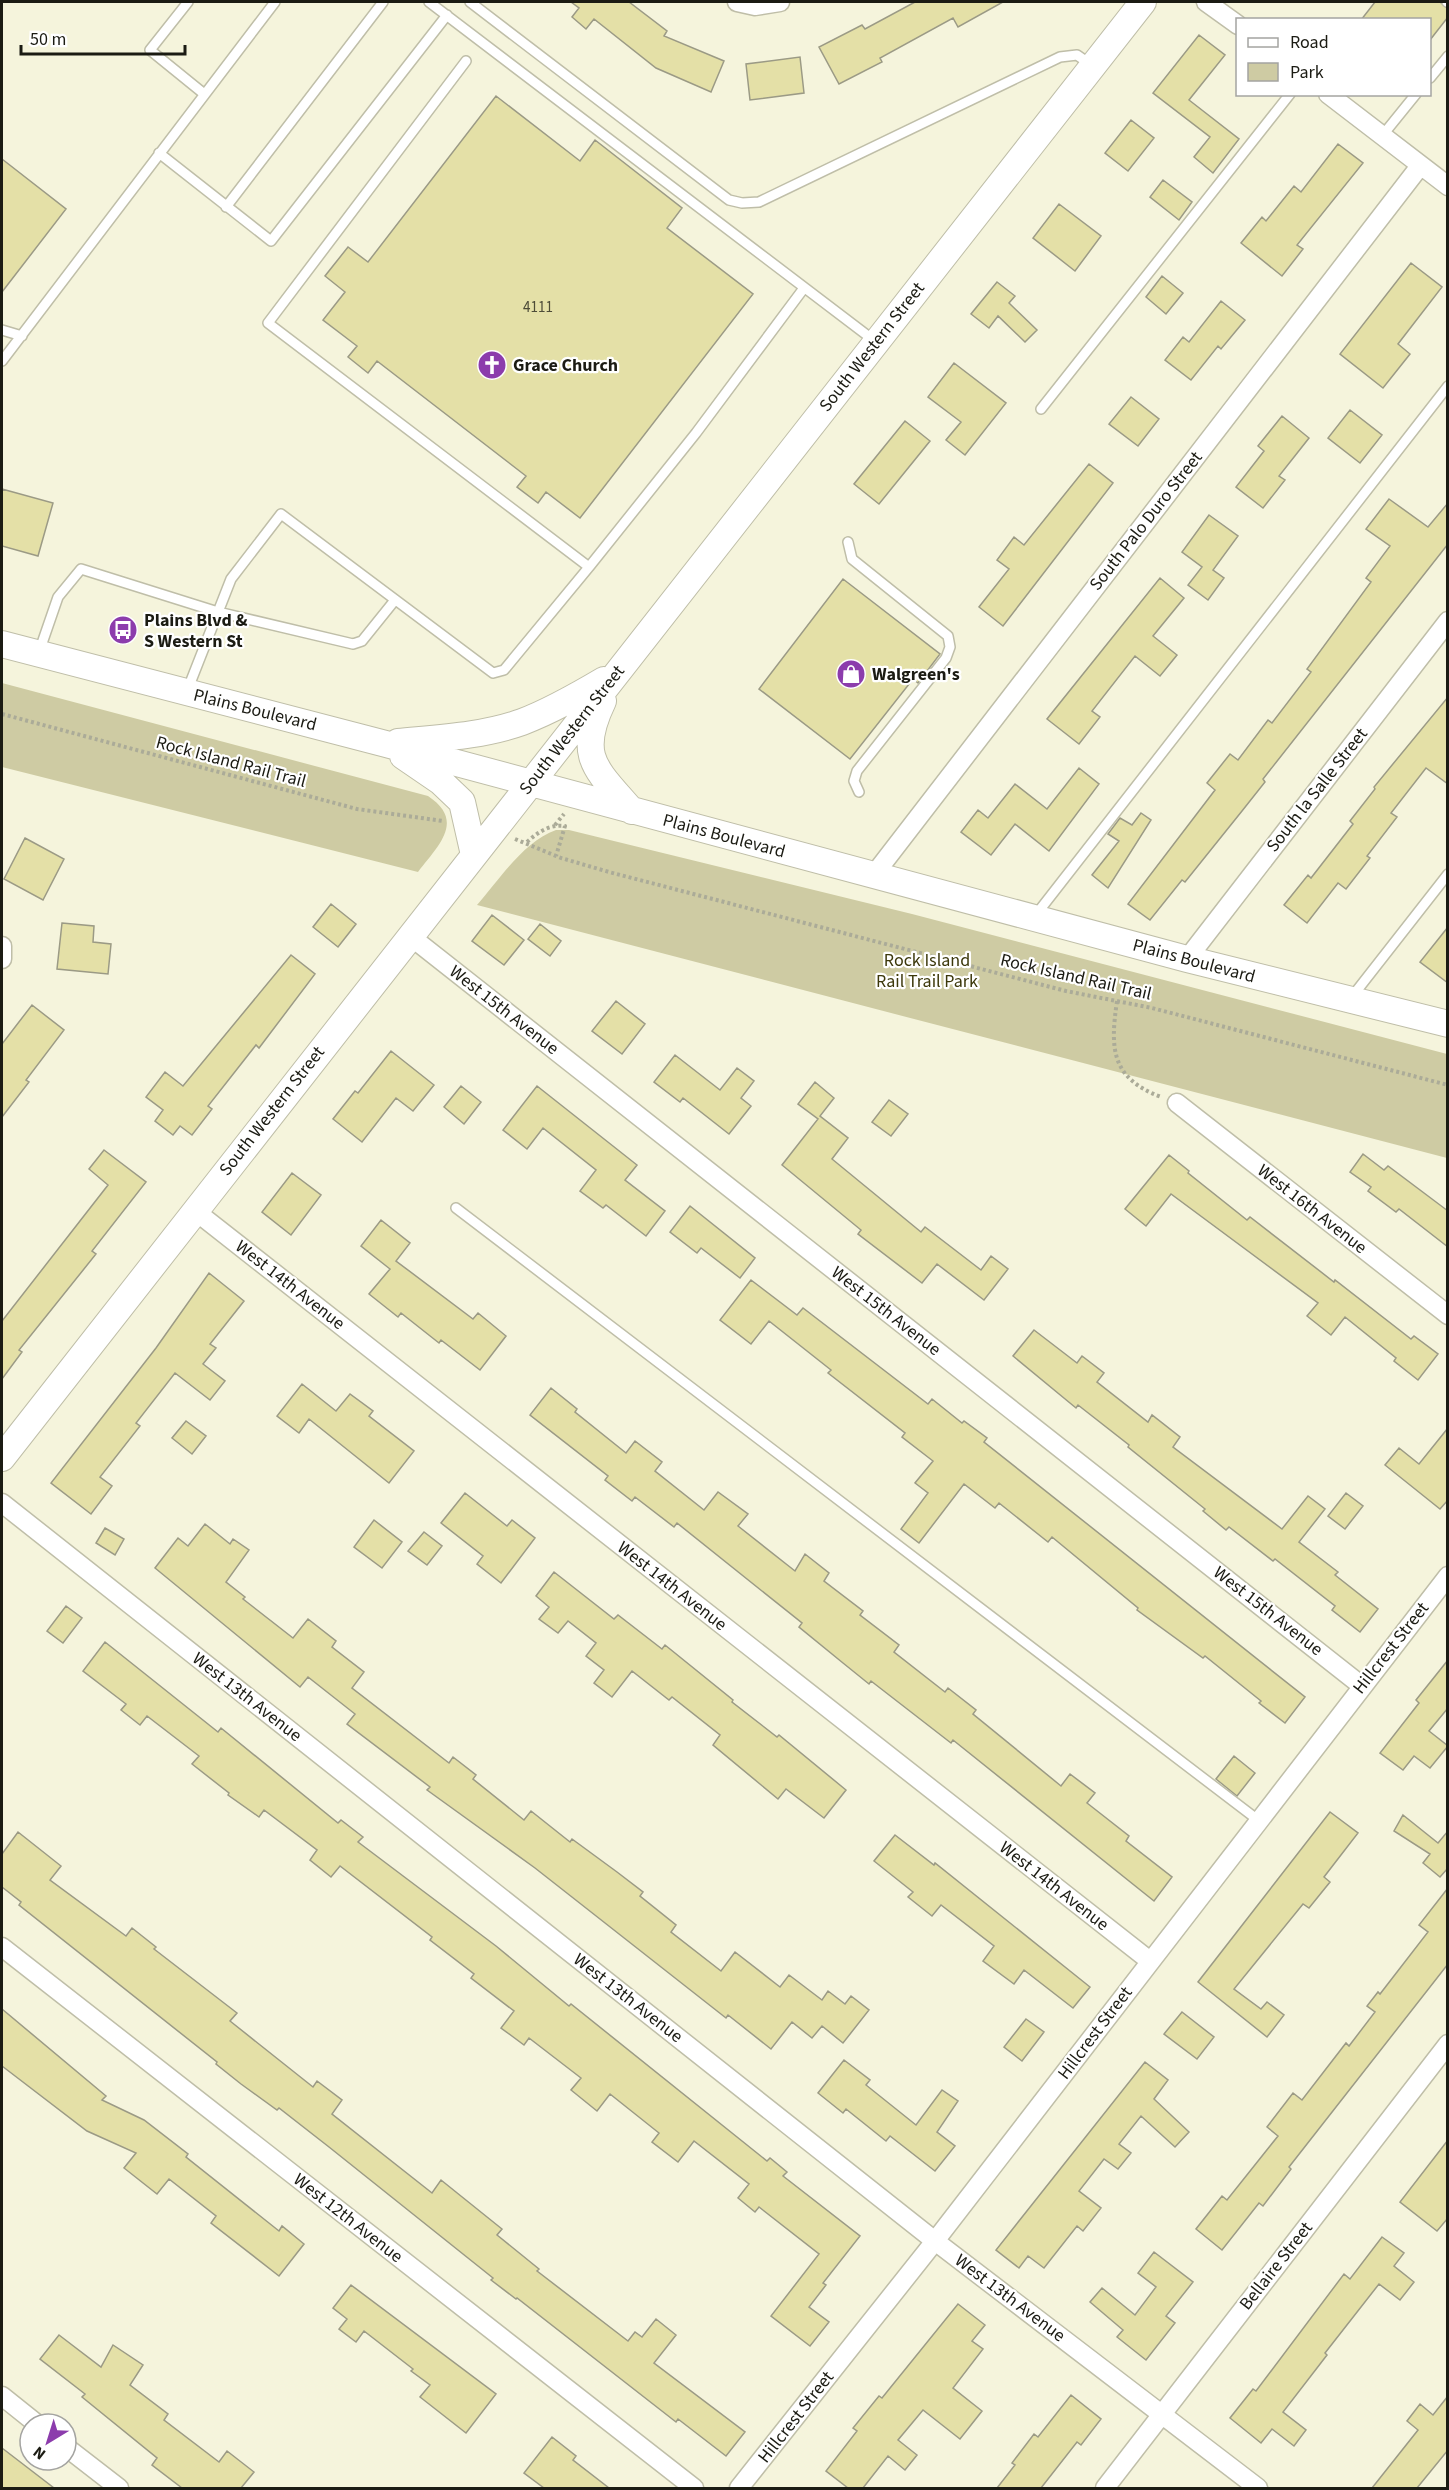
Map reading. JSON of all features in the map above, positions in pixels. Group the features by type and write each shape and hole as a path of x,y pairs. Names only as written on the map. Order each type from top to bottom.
{"main road":[{"name":"South Western Street","path":"2,1458 194,1210 531,784 1143,2"},
{"name":"Plains Boulevard","path":"2,644 386,744 1187,959 1448,1024"},
{"path":"386,744 466,735 520,723 566,703 618,671"},
{"path":"618,671 596,715 590,743 593,766 632,811"},
{"path":"386,744 441,782 462,802 474,855"}],"street":[{"path":"737,2 755,6 780,2"},
{"path":"1206,2 1236,24"},
{"path":"1331,96 1448,186"},
{"name":"South Palo Duro Street","path":"873,876 1420,166"},
{"name":"South la Salle Street","path":"1187,959 1448,621"},
{"name":"West 15th Avenue","path":"410,936 1362,1686"},
{"path":"2,946 2,959"},
{"name":"West 16th Avenue","path":"1177,1103 1448,1315"},
{"name":"West 14th Avenue","path":"194,1210 1150,1961"},
{"name":"West 13th Avenue","path":"2,1503 935,2241 1258,2488"},
{"name":"Hillcrest Street","path":"739,2488 935,2241 1448,1576"},
{"name":"West 12th Avenue","path":"2,1947 694,2488"},
{"name":"Bellaire Street","path":"1105,2488 1448,2044"},
{"path":"2,2396 22,2412"},
{"path":"78,2456 119,2488"}],"lane":[{"path":"188,2 150,50 203,93"},
{"path":"2,361 203,93 275,2"},
{"path":"226,207 383,2"},
{"path":"429,2 876,342"},
{"path":"470,2 729,200 742,203 759,202 1060,57 1077,55 1092,66"},
{"path":"159,153 271,241 447,15"},
{"path":"1431,77 1448,56"},
{"path":"466,61 268,323 589,567"},
{"path":"1041,409 1288,96"},
{"path":"1382,136 1414,96"},
{"path":"186,693 231,579 281,514 493,673 504,670 696,433 804,288"},
{"path":"2,330 22,336"},
{"path":"1033,918 1448,386"},
{"path":"848,542 852,559 948,636 950,647 946,658 857,771 854,781 859,792"},
{"path":"38,654 58,597 81,569 218,612 353,644 362,641 395,600"},
{"path":"1350,1000 1448,874"},
{"path":"456,1208 1258,1820"}],"path":[{"name":"Rock Island Rail Trail","path":"2,714 357,809 444,821"},
{"name":"Rock Island Rail Trail","path":"556,856 565,826 555,825 544,829 527,842 556,856 632,878 1066,991 1152,1008 1448,1085"},
{"path":"1117,1001 1112,1035 1118,1065 1146,1091 1177,1103"}],"green space":[{"path":"2,683 428,796 439,805 445,815 447,824 445,834 418,872 2,767"},
{"name":"Rock Island Rail Trail Park","path":"556,830 569,830 912,914 1447,1054 1447,1158 477,905 523,852 544,835"}],"building":[{"path":"571,2 629,2 667,31 664,36 724,61 711,92 656,68 594,19 586,29 572,17 579,8"},
{"path":"915,2 1003,2 958,27 953,18 880,58 882,62 839,84 819,47 862,25 865,29"},
{"path":"1375,2 1440,2 1448,9 1448,17 1431,39 1431,18 1363,18"},
{"path":"1199,35 1225,55 1189,100 1239,139 1213,173 1194,157 1210,137 1153,93"},
{"path":"800,57 804,93 750,100 746,64"},
{"path":"496,96 580,161 595,140 682,208 667,228 753,294 580,518 546,492 538,503 517,487 526,476 377,361 368,373 348,357 357,346 323,320 345,292 325,276 348,247 368,262"},
{"path":"1131,120 1154,138 1128,171 1105,153"},
{"path":"1338,144 1363,163 1297,245 1303,249 1282,276 1241,243 1262,217 1266,221 1294,186 1301,192"},
{"path":"2,159 66,209 2,292"},
{"path":"1163,180 1192,202 1179,220 1150,197"},
{"path":"1059,204 1101,236 1075,271 1033,238"},
{"path":"1411,263 1442,287 1398,344 1410,354 1383,388 1340,354"},
{"path":"1162,276 1183,293 1166,314 1146,297"},
{"path":"997,282 1015,296 1009,303 1037,330 1025,342 998,316 989,328 971,314"},
{"path":"1221,301 1245,320 1221,349 1218,346 1191,380 1165,360 1183,337 1189,342"},
{"path":"954,363 1006,403 965,455 946,440 961,422 928,397"},
{"path":"1131,397 1159,419 1138,446 1109,424"},
{"path":"1350,410 1382,435 1360,463 1328,438"},
{"path":"1282,416 1309,438 1279,476 1285,480 1263,508 1236,487 1264,451 1258,446"},
{"path":"905,421 930,441 879,504 854,484"},
{"path":"1089,464 1113,483 1003,626 979,607 1009,569 997,560 1014,537 1024,545"},
{"path":"2,489 53,503 38,556 2,546"},
{"path":"1389,499 1428,527 1448,503 1448,544 1263,779 1265,782 1185,882 1182,880 1150,920 1128,904 1215,790 1207,783 1230,754 1238,760 1268,720 1272,723 1311,672 1307,669 1371,582 1366,578 1390,546 1366,529"},
{"path":"1209,515 1238,536 1213,570 1224,578 1208,600 1188,585 1202,567 1182,552"},
{"path":"1160,578 1184,598 1153,636 1177,655 1160,676 1135,656 1092,711 1100,717 1079,744 1047,719"},
{"path":"843,579 940,654 918,683 913,679 850,759 759,689"},
{"path":"1448,697 1448,784 1426,768 1391,813 1397,817 1367,856 1370,858 1346,889 1338,883 1307,923 1284,905 1308,875 1311,878 1353,824 1350,821 1375,789 1374,787"},
{"path":"1079,768 1099,784 1049,851 1015,824 991,855 961,832 978,810 988,818 1015,784 1047,809"},
{"path":"1141,813 1151,820 1108,888 1092,875 1119,841 1108,834 1120,818 1132,825"},
{"path":"25,838 64,859 43,900 4,879"},
{"path":"331,904 356,924 338,947 313,927"},
{"path":"492,915 524,940 504,965 472,941"},
{"path":"62,923 94,926 93,942 111,944 108,974 57,969"},
{"path":"540,924 561,941 550,956 528,939"},
{"path":"1448,927 1448,983 1420,962"},
{"path":"291,955 315,974 259,1048 256,1045 208,1106 212,1109 192,1135 180,1126 173,1135 155,1121 163,1110 146,1097 165,1072 183,1086"},
{"path":"616,1001 645,1024 622,1054 592,1031"},
{"path":"32,1005 64,1030 26,1080 29,1082 2,1117 2,1044"},
{"path":"391,1051 434,1085 413,1111 396,1098 362,1142 333,1119 355,1091 358,1093"},
{"path":"675,1055 720,1090 737,1068 754,1081 741,1098 751,1106 729,1134 683,1098 680,1102 654,1082"},
{"path":"815,1082 834,1098 820,1116 848,1138 832,1159 921,1232 925,1227 981,1270 991,1256 1008,1269 984,1300 937,1264 922,1283 858,1234 861,1230 782,1165 818,1119 798,1104"},
{"path":"461,1086 481,1102 464,1124 444,1107"},
{"path":"537,1086 637,1165 625,1180 665,1211 646,1236 606,1205 603,1208 580,1191 596,1170 543,1128 527,1149 503,1130"},
{"path":"889,1100 908,1114 891,1136 872,1122"},
{"path":"104,1150 146,1182 92,1251 96,1254 19,1350 22,1352 2,1379 2,1321 108,1185 89,1169"},
{"path":"1363,1154 1384,1170 1388,1166 1448,1211 1448,1247 1399,1209 1396,1212 1368,1191 1371,1187 1350,1172"},
{"path":"1169,1155 1247,1220 1250,1217 1411,1339 1414,1336 1438,1354 1418,1380 1394,1361 1396,1358 1345,1317 1331,1335 1307,1316 1318,1303 1171,1194 1146,1226 1125,1209"},
{"path":"292,1173 321,1195 291,1235 262,1212"},
{"path":"690,1206 755,1258 740,1278 701,1248 697,1253 670,1232"},
{"path":"381,1220 410,1243 396,1261 473,1319 478,1313 506,1336 480,1370 441,1340 439,1343 401,1313 398,1317 369,1294 390,1269 361,1246"},
{"path":"209,1273 244,1301 210,1344 216,1348 203,1364 225,1381 210,1400 175,1373 136,1423 140,1426 100,1477 112,1486 91,1514 51,1483 156,1348"},
{"path":"751,1280 797,1315 803,1308 928,1404 932,1399 962,1423 964,1421 987,1438 984,1442 1305,1697 1285,1723 1205,1656 1203,1658 1137,1610 1138,1608 1052,1537 1048,1542 999,1503 995,1508 964,1484 919,1543 901,1529 928,1493 915,1483 933,1461 902,1437 905,1433 828,1373 831,1370 769,1321 751,1344 720,1320"},
{"path":"1034,1330 1077,1363 1082,1356 1104,1373 1097,1382 1148,1422 1152,1415 1180,1437 1173,1447 1282,1529 1308,1496 1325,1509 1299,1542 1338,1572 1335,1575 1378,1609 1360,1632 1332,1610 1335,1606 1275,1559 1273,1561 1229,1527 1226,1530 1203,1511 1205,1509 1128,1447 1129,1445 1078,1405 1076,1408 1013,1356"},
{"path":"302,1384 336,1411 350,1394 373,1411 369,1416 414,1451 389,1483 309,1419 299,1433 277,1416"},
{"path":"551,1388 577,1409 575,1412 626,1453 635,1441 662,1462 655,1471 704,1510 718,1492 748,1514 738,1526 795,1571 805,1554 829,1573 824,1581 863,1611 860,1615 899,1645 894,1652 945,1692 948,1688 976,1710 973,1714 1061,1786 1070,1774 1095,1793 1087,1803 1129,1836 1126,1841 1172,1877 1154,1901 953,1740 951,1743 871,1681 869,1684 799,1627 802,1623 677,1523 674,1527 635,1497 632,1501 605,1480 608,1476 530,1415"},
{"path":"186,1421 206,1436 192,1454 172,1438"},
{"path":"1448,1428 1448,1500 1440,1509 1385,1465 1399,1448 1419,1464"},
{"path":"465,1493 507,1526 512,1520 535,1538 501,1583 477,1564 483,1556 441,1523"},
{"path":"1346,1493 1363,1506 1345,1529 1328,1516"},
{"path":"374,1520 402,1542 382,1568 354,1547"},
{"path":"205,1524 230,1544 233,1539 249,1550 226,1582 245,1597 243,1599 293,1638 308,1619 336,1641 332,1647 364,1672 352,1688 449,1763 453,1757 476,1775 473,1779 524,1820 531,1811 570,1842 572,1839 617,1872 643,1892 640,1896 676,1925 671,1932 721,1971 735,1952 780,1987 789,1975 822,2000 828,1991 845,2004 851,1996 869,2010 843,2043 822,2026 812,2038 792,2022 771,2049 728,2015 726,2018 535,1868 427,1790 430,1787 347,1724 355,1714 308,1677 300,1687 155,1568 178,1538 188,1546"},
{"path":"105,1528 124,1539 115,1555 96,1543"},
{"path":"424,1532 442,1546 427,1565 408,1551"},
{"path":"554,1572 614,1619 618,1615 662,1649 665,1645 733,1700 732,1702 777,1737 779,1735 846,1790 824,1818 786,1789 778,1799 713,1745 720,1735 672,1697 669,1700 632,1671 612,1697 594,1683 604,1670 586,1656 596,1643 568,1621 558,1633 539,1619 549,1607 536,1596"},
{"path":"66,1606 82,1618 63,1643 47,1631"},
{"path":"105,1642 218,1732 221,1728 338,1823 341,1820 363,1837 358,1842 496,1946 569,2006 571,2004 767,2161 770,2158 787,2172 783,2176 860,2236 823,2283 826,2285 809,2307 829,2322 810,2346 771,2316 819,2254 759,2207 755,2212 738,2198 749,2184 694,2141 678,2162 652,2142 659,2133 610,2094 597,2111 571,2090 581,2078 529,2038 524,2045 501,2028 514,2011 471,1978 474,1974 430,1940 432,1937 340,1866 331,1877 310,1860 317,1850 264,1810 259,1817 228,1795 229,1793 192,1764 199,1756 147,1716 140,1725 121,1710 126,1704 83,1671"},
{"path":"1448,1660 1448,1708 1429,1731 1448,1746 1430,1768 1414,1756 1403,1770 1380,1753 1419,1703 1416,1700"},
{"path":"1234,1756 1255,1773 1237,1796 1216,1779"},
{"path":"1330,1812 1358,1833 1324,1877 1330,1882 1309,1908 1303,1904 1234,1989 1261,2009 1267,2002 1284,2015 1267,2037 1198,1982"},
{"path":"1403,1815 1438,1843 1448,1831 1448,1868 1440,1877 1423,1863 1430,1854 1394,1831"},
{"path":"18,1832 61,1866 50,1880 126,1936 132,1928 156,1947 154,1949 237,2013 230,2021 313,2087 317,2081 342,2100 332,2114 432,2193 441,2180 502,2229 497,2235 539,2269 537,2271 628,2341 635,2332 642,2337 656,2319 676,2335 654,2363 745,2432 726,2456 678,2419 676,2422 491,2280 493,2278 329,2147 279,2108 277,2110 241,2084 216,2064 217,2062 19,1905 21,1902 2,1887 2,1854"},
{"path":"895,1835 934,1865 935,1863 1090,1987 1073,2008 1024,1970 1014,1984 983,1961 994,1946 941,1905 932,1916 908,1897 913,1892 874,1861"},
{"path":"1448,1888 1448,1964 1289,2167 1291,2169 1263,2206 1259,2203 1222,2250 1196,2229 1222,2196 1227,2200 1278,2136 1267,2127 1293,2093 1302,2100 1346,2043 1349,2046 1375,2012 1367,2006 1378,1992 1380,1994 1428,1932 1419,1925"},
{"path":"2,2009 106,2096 102,2100 144,2120 188,2154 186,2157 279,2231 282,2226 304,2244 279,2276 211,2223 216,2216 169,2179 157,2194 124,2168 136,2153 87,2131 2,2066"},
{"path":"1182,2012 1214,2037 1197,2059 1164,2034"},
{"path":"1026,2019 1044,2032 1022,2061 1004,2047"},
{"path":"844,2060 870,2080 866,2085 916,2125 942,2090 958,2101 937,2132 955,2146 935,2171 890,2136 886,2141 846,2109 843,2113 818,2093"},
{"path":"1145,2062 1168,2080 1154,2099 1189,2132 1175,2147 1141,2116 1119,2144 1131,2153 1118,2169 1104,2159 1079,2191 1101,2208 1083,2231 1077,2226 1044,2268 1028,2256 1019,2268 996,2250"},
{"path":"1448,2140 1448,2218 1437,2231 1400,2202"},
{"path":"1382,2237 1404,2253 1394,2266 1414,2282 1400,2300 1379,2284 1325,2353 1327,2355 1283,2412 1306,2430 1294,2446 1272,2429 1261,2443 1230,2418 1253,2389 1256,2391 1344,2274 1350,2279"},
{"path":"1154,2252 1193,2282 1166,2316 1175,2323 1146,2360 1117,2337 1123,2330 1090,2302 1102,2288 1135,2315 1156,2287 1138,2273"},
{"path":"351,2285 496,2394 466,2433 420,2397 430,2385 411,2371 413,2369 364,2331 356,2342 339,2329 347,2319 333,2308"},
{"path":"958,2304 985,2325 972,2341 983,2349 953,2388 982,2411 960,2439 923,2410 898,2440 917,2455 905,2470 888,2456 863,2488 848,2488 826,2471 857,2431 853,2428 879,2396 882,2398"},
{"path":"59,2335 101,2367 113,2345 143,2365 130,2385 168,2414 164,2420 219,2462 227,2451 254,2472 241,2488 182,2488 152,2465 157,2458 82,2397 85,2394 40,2359"},
{"path":"1071,2395 1101,2419 1081,2445 1077,2442 1041,2488 997,2488 1015,2465 1012,2463 1034,2434 1038,2437"},
{"path":"1448,2396 1448,2450 1417,2488 1372,2488 1418,2430 1407,2421 1420,2404 1433,2415"},
{"path":"552,2437 576,2456 573,2460 609,2488 544,2488 524,2473"},
{"path":"2,2448 18,2460 18,2472 33,2472 54,2488 2,2488"}],"place":[{"name":"Grace Church","path":"492,365"},
{"name":"Plains Blvd & S Western St","path":"123,630"},
{"name":"Walgreen's","path":"851,674"}]}
